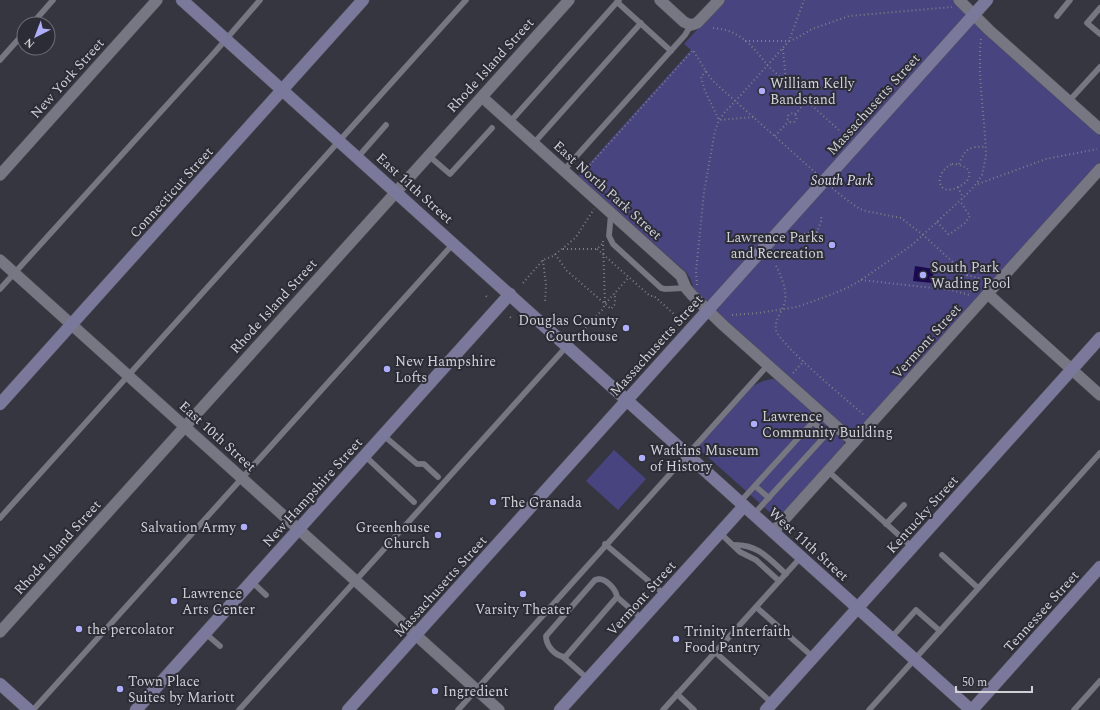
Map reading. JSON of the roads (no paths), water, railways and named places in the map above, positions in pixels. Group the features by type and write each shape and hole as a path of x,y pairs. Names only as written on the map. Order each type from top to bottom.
{"main road":[{"name":"East 11th Street","path":"182,0 627,400"},
{"name":"Connecticut Street","path":"0,404 363,0"},
{"name":"Massachusetts Street","path":"348,710 987,0"},
{"name":"New Hampshire Street","path":"136,710 510,294"},
{"name":"Kentucky Street","path":"769,706 1100,338"},
{"name":"West 11th Street","path":"627,400 972,710"},
{"name":"Vermont Street","path":"560,710 720,533 742,504"},
{"name":"Tennessee Street","path":"972,710 1100,567"},
{"path":"0,684 29,710"}],"street":[{"name":"New York Street","path":"0,175 157,0"},
{"name":"Rhode Island Street","path":"0,632 569,0"},
{"path":"660,0 684,22 691,25 697,23 718,0"},
{"path":"956,4 974,14 991,32 1100,129"},
{"name":"East North Park Street","path":"482,97 681,276 686,288 708,310 854,442"},
{"name":"Vermont Street","path":"773,532 1100,169"},
{"name":"East 10th Street","path":"0,260 499,710"},
{"path":"988,294 1100,395"}],"lane":[{"path":"39,16 53,0"},
{"path":"0,289 260,0"},
{"path":"0,518 466,0"},
{"path":"1056,16 1070,0"},
{"path":"510,122 618,1 671,51"},
{"path":"1100,8 1087,23 1100,34"},
{"path":"534,144 641,23"},
{"path":"564,170 685,36 691,25"},
{"path":"0,60 16,42"},
{"path":"1069,102 1100,67"},
{"path":"358,157 386,125"},
{"path":"429,156 450,174 492,128"},
{"path":"611,213 609,236 613,244 661,288 686,288"},
{"path":"32,710 453,243"},
{"path":"239,710 567,346"},
{"path":"458,710 605,544 768,365"},
{"path":"742,504 755,486 821,413"},
{"path":"813,422 826,434"},
{"path":"754,514 834,425"},
{"path":"383,435 417,464 424,464 438,477"},
{"path":"869,710 1100,453"},
{"path":"364,456 414,502"},
{"path":"828,471 912,547"},
{"path":"755,486 769,498"},
{"path":"886,524 904,505"},
{"path":"720,533 743,554 756,560 779,581"},
{"path":"605,544 664,595"},
{"path":"734,545 746,545 758,549 786,574"},
{"path":"942,555 978,588"},
{"path":"663,710 801,557"},
{"path":"588,679 549,647 546,641 546,636 596,580 603,579 615,590 617,597 642,619"},
{"path":"252,582 266,595"},
{"path":"563,657 567,655 617,597"},
{"path":"756,607 813,658"},
{"path":"891,638 916,610 940,631"},
{"path":"205,633 220,646"},
{"path":"715,652 769,706"},
{"path":"1074,710 1100,681"},
{"path":"677,694 694,710"}],"place":[{"name":"William Kelly Bandstand","path":"762,91"},
{"name":"Lawrence Parks and Recreation","path":"832,245"},
{"name":"South Park Wading Pool","path":"923,275"},
{"name":"Douglas County Courthouse","path":"626,328"},
{"name":"New Hampshire Lofts","path":"387,369"},
{"name":"Lawrence Community Building","path":"754,424"},
{"name":"Watkins Museum of History","path":"642,458"},
{"name":"The Granada","path":"493,502"},
{"name":"Salvation Army","path":"244,527"},
{"name":"Greenhouse Church","path":"438,535"},
{"name":"Varsity Theater","path":"523,594"},
{"name":"Lawrence Arts Center","path":"174,601"},
{"name":"the percolator","path":"79,629"},
{"name":"Trinity Interfaith Food Pantry","path":"676,639"},
{"name":"Town Place Suites by Mariott","path":"120,689"},
{"name":"Ingredient","path":"435,691"}],"park label":[{"name":"South Park","path":"842,180"}]}
